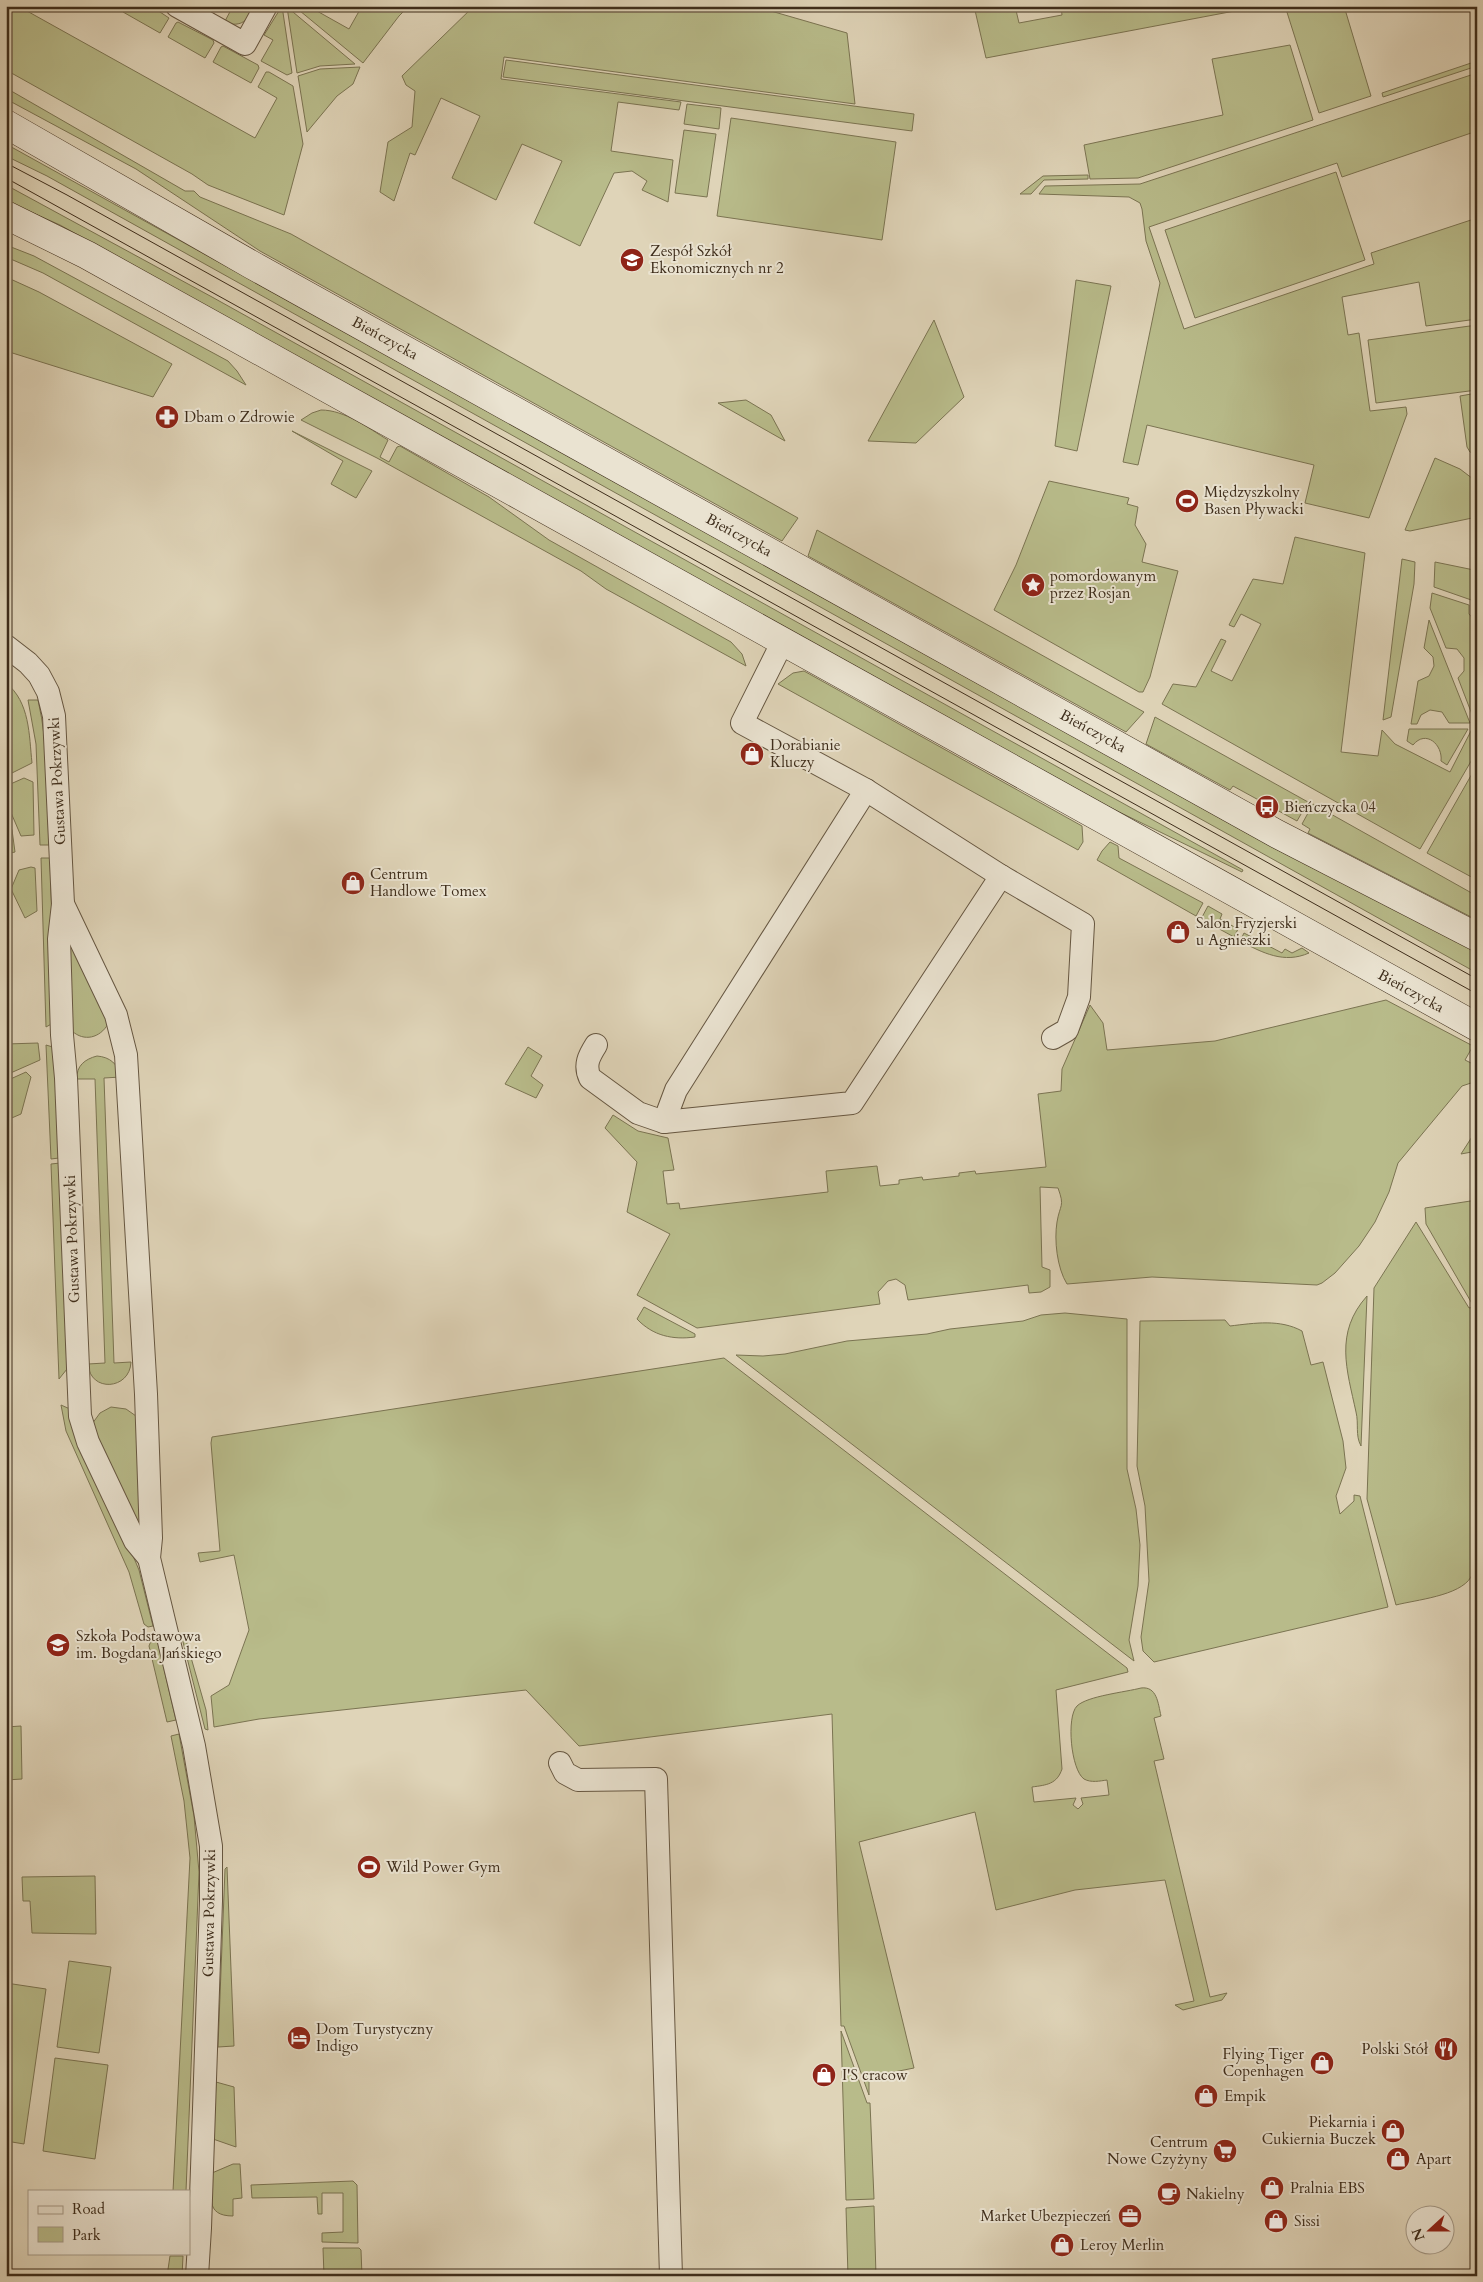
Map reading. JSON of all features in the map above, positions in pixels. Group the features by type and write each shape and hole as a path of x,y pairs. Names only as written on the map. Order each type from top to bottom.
{"main road":[{"name":"Bieńczycka","path":"6,124 261,269 1277,834 1477,937"},
{"name":"Bieńczycka","path":"6,215 87,255 1475,1026"}],"street":[{"path":"178,6 245,44 266,6"},
{"path":"783,641 742,723 866,790 1001,876 1083,924 1079,996 1067,1030 1053,1038"},
{"name":"Gustawa Pokrzywki","path":"6,646 34,668 45,685 51,701 56,732 63,904 59,939 60,977 80,1416 88,1442 135,1542 149,1558"},
{"path":"664,1122 676,1090 866,790"},
{"path":"596,1045 587,1063 587,1071 590,1078 638,1113 664,1122 852,1103 1001,876"},
{"name":"Gustawa Pokrzywki","path":"63,904 116,1014 126,1055 146,1394 151,1538 149,1558 194,1746 211,1846 211,1901 200,2228 196,2276"},
{"path":"560,1763 566,1773 578,1780 656,1779 671,2276"}],"green space":[{"path":"6,6 18,6 255,138 277,98 258,87 266,72 293,86 303,144 284,215 208,185 192,174 6,70"},
{"path":"126,6 151,6 169,18 160,33 123,12"},
{"path":"233,6 257,6 243,22 236,24 224,23"},
{"path":"282,6 292,73 287,75 261,61 273,40 264,35"},
{"path":"294,6 308,6 349,29 362,6 409,6 399,16 363,63"},
{"path":"474,6 734,6 740,11 764,9 847,33 855,104 504,57 501,79 681,102 679,110 618,102 611,151 673,160 668,202 642,190 647,181 632,171 614,173 580,246 534,223 562,161 522,144 496,200 452,178 480,116 441,98 415,155 410,153 394,201 380,192 388,142 412,127 415,91 406,85 402,76"},
{"path":"974,6 1015,6 1019,23 1062,15 1061,6 1261,6 986,58"},
{"path":"1285,6 1344,6 1371,96 1319,113"},
{"path":"287,7 355,64 320,66 297,73"},
{"path":"178,22 213,40 214,43 205,58 168,37"},
{"path":"1290,45 1313,120 1138,178 1090,179 1084,145 1223,115 1212,59"},
{"path":"223,46 258,65 259,68 251,83 213,62"},
{"path":"506,60 914,114 912,131 503,77"},
{"path":"1477,61 1477,66 1383,97 1382,93"},
{"path":"360,67 353,84 337,96 307,132 298,76 320,69"},
{"path":"1477,73 1477,131 1342,177 1337,163 1149,227 1184,329 1374,264 1371,253 1477,218 1477,319 1426,326 1419,282 1342,297 1348,335 1359,333 1370,411 1406,407 1407,414 1369,518 1305,503 1314,465 1147,425 1138,465 1123,462 1160,283 1146,241 1142,209 1140,203 1129,197 1039,194 1045,186 1140,184"},
{"path":"6,88 185,191 194,191 200,197 291,234 798,518 782,541 260,251 136,169 6,99"},
{"path":"687,104 721,108 719,129 684,124"},
{"path":"731,118 896,142 882,240 717,216"},
{"path":"684,130 716,134 707,197 675,193"},
{"path":"6,144 1274,848 1477,952 1477,973 47,176 6,156"},
{"path":"1336,172 1365,260 1195,318 1165,230"},
{"path":"1088,175 1088,179 1044,180 1031,194 1020,194 1043,176"},
{"path":"6,185 212,297 1243,870 1242,872 1111,808 60,225 6,201"},
{"path":"6,245 34,256 228,361 246,385 43,273 6,257"},
{"path":"6,277 39,292 172,364 153,397 6,351"},
{"path":"1076,280 1111,286 1077,451 1055,446"},
{"path":"934,320 964,397 916,443 868,441"},
{"path":"1477,325 1477,390 1376,403 1368,340"},
{"path":"1477,393 1477,455 1470,452 1467,447 1460,396"},
{"path":"746,400 771,415 785,441 718,403"},
{"path":"321,410 347,416 388,440 380,457 389,462 397,447 400,446 489,497 549,540 731,642 742,654 746,666 606,589 581,571 377,458 301,420"},
{"path":"292,431 372,471 356,498 331,484 343,461"},
{"path":"1435,458 1460,469 1477,482 1477,517 1410,531 1405,530"},
{"path":"1049,481 1129,498 1127,504 1138,507 1135,525 1146,544 1142,562 1178,571 1150,677 1143,692 1139,692 994,610 1016,565"},
{"path":"817,530 1144,712 1126,732 808,556"},
{"path":"1295,537 1365,553 1341,752 1378,756 1382,730 1395,744 1450,772 1472,729 1477,734 1477,751 1420,849 1162,704 1173,684 1196,687 1221,639 1226,641 1211,671 1232,681 1261,624 1241,614 1234,627 1229,625 1253,579 1283,584"},
{"path":"1402,559 1415,562 1414,584 1391,717 1383,720"},
{"path":"1435,562 1474,570 1477,567 1477,602 1434,587"},
{"path":"1432,593 1469,605 1469,614 1477,623 1477,711 1473,717 1458,678 1464,671 1464,658 1457,649 1446,648 1430,608"},
{"path":"1429,620 1470,723 1449,723 1442,712 1430,710 1421,715 1417,724 1411,724 1418,681 1429,676 1434,666 1433,657 1424,648"},
{"path":"804,671 1082,826 1083,842 1078,850 778,684 793,673"},
{"path":"6,683 14,691 24,709 29,730 32,763 12,773 6,762"},
{"path":"28,700 38,700 42,718 47,772 49,845 40,845 36,744"},
{"path":"1155,717 1308,802 1297,821 1233,786 1230,790 1146,744"},
{"path":"1409,729 1468,729 1447,765 1441,761 1439,750 1433,741 1423,738 1413,745 1407,741"},
{"path":"1477,765 1477,880 1427,853"},
{"path":"24,778 33,782 34,835 21,836 6,801 6,786"},
{"path":"1313,804 1477,896 1477,920 1308,833 1310,829 1302,824"},
{"path":"6,816 12,830 15,852 6,854"},
{"path":"1110,842 1118,846 1119,858 1203,903 1196,916 1097,860"},
{"path":"41,858 50,858 55,1022 46,1027"},
{"path":"35,868 37,911 25,918 11,889 19,870"},
{"path":"1208,906 1222,914 1220,919 1238,929 1234,937 1201,919"},
{"path":"1244,933 1282,953 1285,949 1292,953 1302,948 1309,953 1291,957 1274,956 1240,941"},
{"path":"68,936 108,1024 101,1033 92,1037 82,1037 72,1031"},
{"path":"1386,1000 1473,1046 1465,1060 1477,1066 1477,1081 1462,1086 1398,1163 1389,1192 1375,1222 1359,1246 1335,1273 1317,1285 1152,1277 1067,1284 1061,1270 1056,1245 1057,1222 1062,1202 1060,1194 1058,1188 1040,1187 1042,1267 1050,1270 1050,1287 1041,1292 1029,1293 1028,1285 908,1300 905,1285 896,1279 888,1281 878,1292 880,1304 697,1328 637,1295 670,1234 627,1212 637,1162 605,1128 613,1115 638,1131 668,1138 674,1170 663,1171 667,1204 679,1203 680,1209 828,1192 826,1171 877,1166 880,1186 899,1184 899,1180 922,1177 923,1180 959,1176 959,1173 975,1171 976,1174 1046,1167 1038,1094 1061,1091 1062,1069 1090,1005 1103,1023 1107,1050 1215,1041"},
{"path":"38,1043 40,1060 6,1075 6,1044"},
{"path":"46,1045 56,1048 59,1158 51,1159"},
{"path":"528,1047 542,1056 531,1076 543,1085 536,1098 505,1084"},
{"path":"97,1056 113,1062 118,1068 121,1077 104,1078 114,1363 131,1362 129,1371 124,1378 117,1383 110,1384 95,1380 90,1373 88,1364 105,1363 95,1079 77,1079 77,1074 82,1064"},
{"path":"26,1072 31,1077 21,1114 7,1120 6,1081"},
{"path":"1477,1129 1477,1151 1461,1154"},
{"path":"60,1163 67,1369 59,1379 51,1164"},
{"path":"1477,1200 1477,1554 1475,1554 1471,1577 1457,1589 1396,1605 1367,1499 1374,1288 1416,1222 1469,1308 1474,1307 1426,1224 1425,1208"},
{"path":"1367,1296 1361,1446 1358,1438 1357,1416 1349,1381 1346,1352 1350,1324"},
{"path":"644,1307 695,1334 695,1337 679,1338 664,1336 643,1325 637,1319"},
{"path":"1065,1313 1127,1319 1127,1469 1136,1509 1140,1545 1138,1586 1129,1640 1134,1661 736,1355 763,1356 785,1354 847,1341 927,1334 950,1329 1023,1321 1041,1315"},
{"path":"1225,1320 1230,1326 1276,1323 1294,1327 1302,1331 1311,1365 1323,1362 1343,1441 1346,1468 1336,1496 1340,1514 1354,1501 1354,1495 1360,1496 1388,1607 1154,1662 1143,1651 1141,1637 1149,1581 1145,1506 1137,1466 1140,1321"},
{"path":"724,1358 1127,1668 1128,1672 1056,1690 1062,1769 1057,1778 1051,1783 1032,1787 1034,1802 1076,1798 1073,1805 1078,1809 1083,1804 1081,1798 1109,1795 1107,1780 1093,1781 1084,1779 1076,1765 1071,1732 1074,1712 1077,1706 1098,1697 1141,1688 1146,1688 1154,1693 1161,1716 1154,1718 1164,1759 1154,1761 1210,1997 1227,1993 1222,2000 1183,2010 1175,2005 1194,2001 1165,1880 1075,1890 996,1910 975,1812 859,1842 914,2068 869,2077 869,2095 844,2026 841,2026 832,1714 579,1746 526,1690 259,1719 214,1727 211,1696 229,1685 249,1630 234,1555 200,1562 198,1553 220,1551 212,1437"},
{"path":"61,1405 70,1409 139,1570 153,1626 148,1627 144,1624 129,1572 66,1431"},
{"path":"111,1407 126,1409 136,1416 143,1537 92,1424 100,1413"},
{"path":"184,1633 206,1710 208,1730 205,1729 181,1634"},
{"path":"157,1639 176,1720 167,1722 149,1646 151,1641"},
{"path":"21,1726 22,1779 6,1780 6,1727"},
{"path":"179,1734 194,1816 199,1872 186,2190 173,2190 190,1858 184,1801 171,1736"},
{"path":"227,1867 234,2046 218,2047 225,1869"},
{"path":"95,1876 96,1934 32,1933 30,1901 23,1901 22,1877"},
{"path":"69,1961 111,1967 99,2053 57,2047"},
{"path":"6,1983 46,1989 24,2144 6,2141"},
{"path":"841,2031 867,2103 870,2103 874,2199 846,2200"},
{"path":"55,2058 108,2065 95,2159 43,2151"},
{"path":"216,2082 234,2087 236,2147 213,2139"},
{"path":"233,2164 240,2164 242,2198 233,2199 233,2216 217,2212 212,2203 211,2196 212,2173"},
{"path":"353,2181 357,2185 358,2243 322,2242 322,2233 343,2232 343,2193 322,2193 322,2214 318,2214 317,2197 252,2198 251,2185"},
{"path":"874,2206 876,2276 848,2276 846,2208"},
{"path":"323,2248 359,2248 361,2250 362,2276 324,2276"},
{"path":"170,2256 183,2256 182,2276 167,2276"}],"tram line":[{"path":"6,163 67,195 1477,979"},
{"path":"6,178 1477,994"}],"place":[{"name":"Zespół Szkół Ekonomicznych nr 2","path":"632,260"},
{"name":"Dbam o Zdrowie","path":"167,417"},
{"name":"Międzyszkolny Basen Pływacki","path":"1187,501"},
{"name":"pomordowanym przez Rosjan","path":"1033,585"},
{"name":"Dorabianie Kluczy","path":"752,754"},
{"name":"Bieńczycka 04","path":"1267,807"},
{"name":"Centrum Handlowe Tomex","path":"353,883"},
{"name":"Salon Fryzjerski u Agnieszki","path":"1178,932"},
{"name":"Szkoła Podstawowa im. Bogdana Jańskiego","path":"58,1645"},
{"name":"Wild Power Gym","path":"369,1867"},
{"name":"Dom Turystyczny Indigo","path":"299,2038"},
{"name":"Polski Stół","path":"1446,2049"},
{"name":"Flying Tiger Copenhagen","path":"1322,2063"},
{"name":"I'S cracow","path":"824,2075"},
{"name":"Empik","path":"1206,2096"},
{"name":"Piekarnia i Cukiernia Buczek","path":"1393,2131"},
{"name":"Centrum Nowe Czyżyny","path":"1225,2151"},
{"name":"Apart","path":"1398,2159"},
{"name":"Pralnia EBS","path":"1272,2188"},
{"name":"Nakielny","path":"1169,2194"},
{"name":"Market Ubezpieczeń","path":"1130,2216"},
{"name":"Sissi","path":"1276,2221"},
{"name":"Leroy Merlin","path":"1062,2245"}]}
